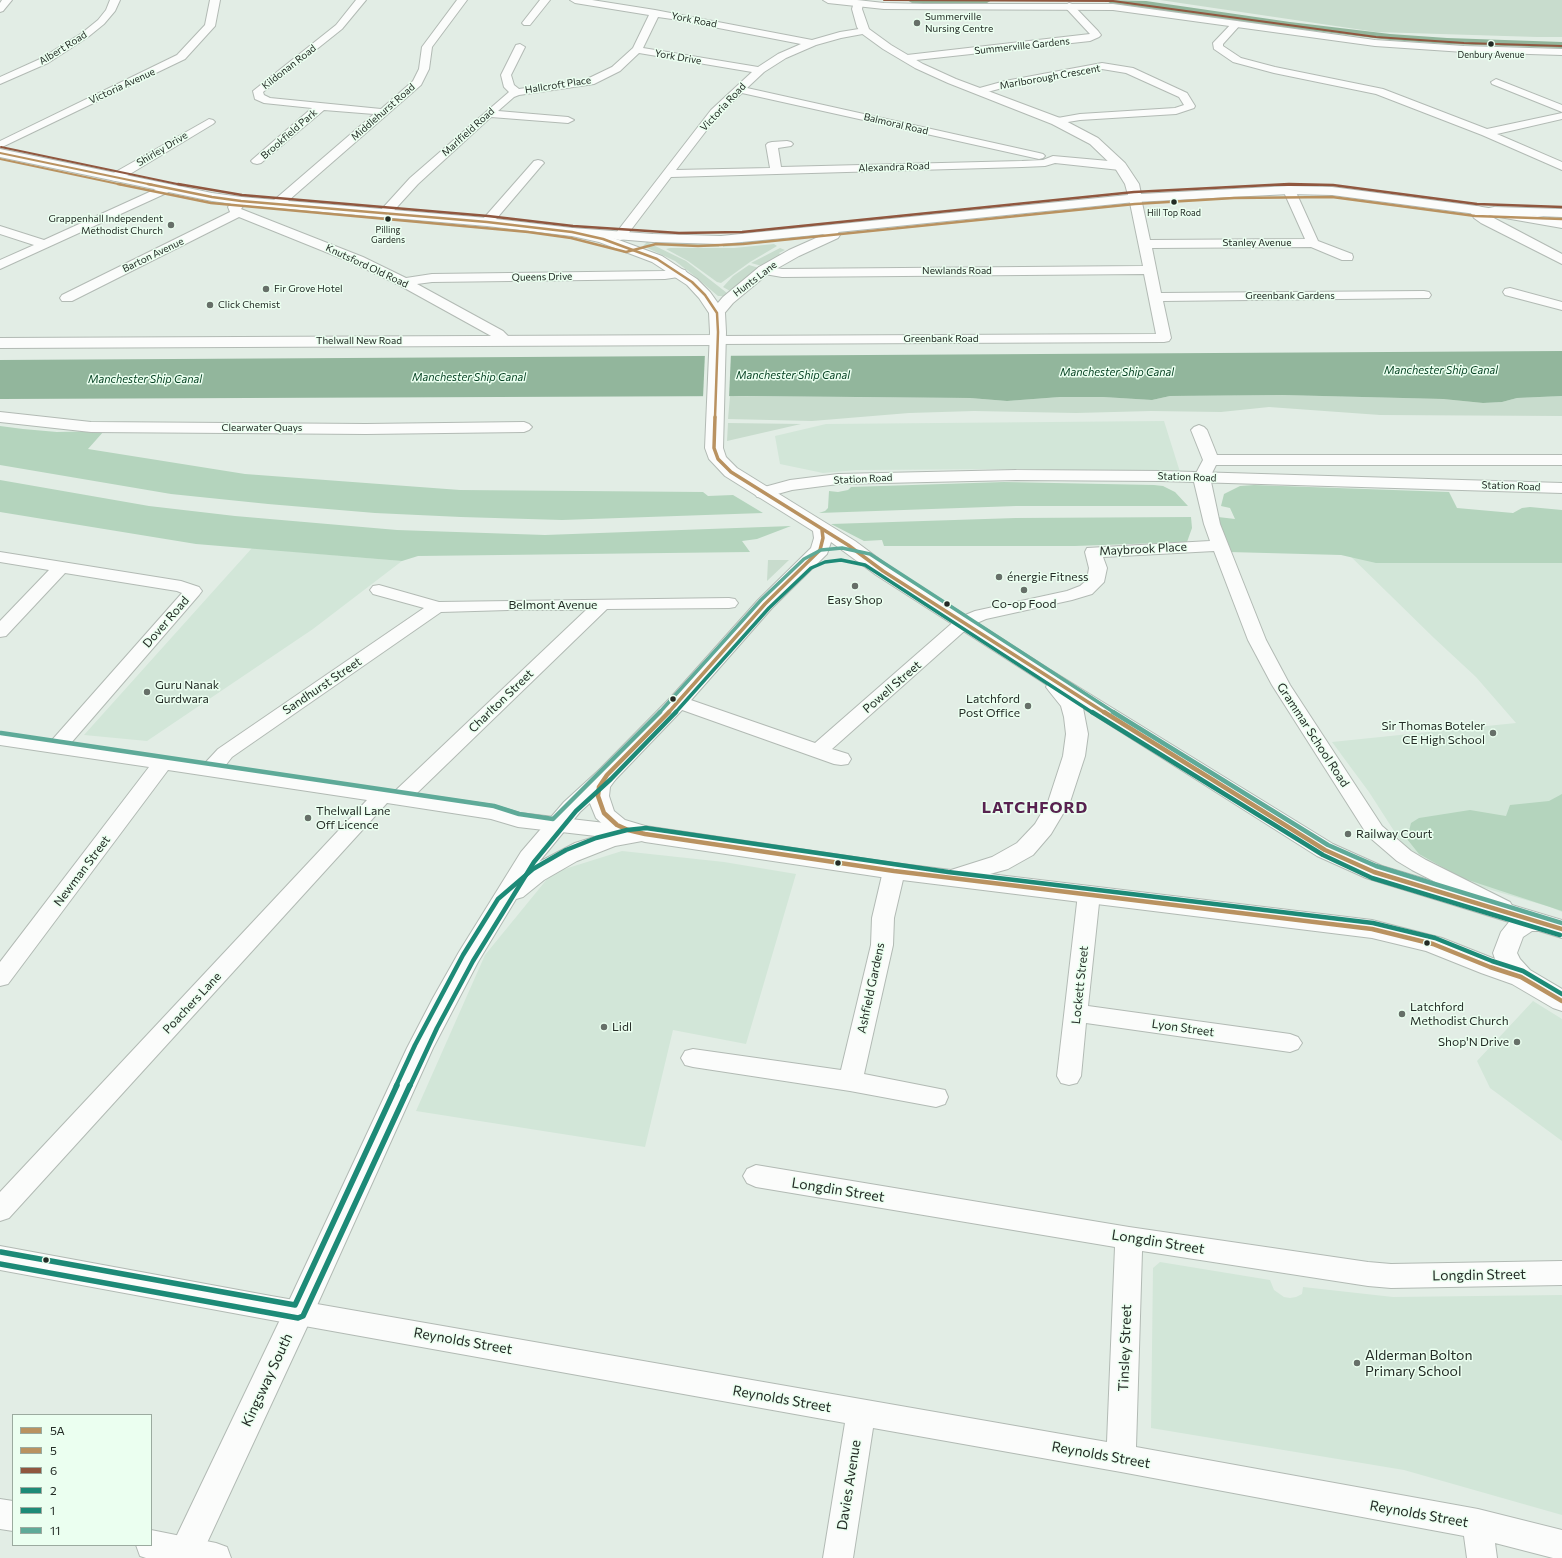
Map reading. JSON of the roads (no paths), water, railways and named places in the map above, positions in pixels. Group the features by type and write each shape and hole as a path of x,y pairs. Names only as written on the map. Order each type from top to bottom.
{"main road":[{"path":"828,0 858,4 930,7 1069,6 1120,8 1336,39 1417,47 1562,52"},
{"path":"858,4 857,9 861,24 865,31 886,47 952,81 1056,121 1094,141 1120,166 1132,184 1135,198"},
{"path":"0,153 167,188 240,206 277,204 487,222 572,232 603,239 623,241 680,273 702,291 717,313 718,346 714,446 724,466 763,493 848,545 867,559 1042,673 1325,850 1374,872 1541,922"},
{"name":"Hunts Lane","path":"623,241 640,241 656,238 721,240 1135,198 1289,190 1332,191 1366,194 1476,210 1494,211"},
{"path":"1476,210 1479,215 1486,220 1562,260"},
{"path":"1494,211 1562,213"},
{"path":"1494,211 1512,216 1562,224"},
{"name":"Hunts Lane","path":"717,313 728,300 764,270 794,253 836,233 838,229"},
{"name":"Thelwall New Road","path":"0,343 502,341 718,346"},
{"name":"Station Road","path":"763,493 790,485 857,478 1096,474 1562,488"},
{"path":"784,506 812,483"},
{"name":"Kingsway South","path":"185,1555 429,1030 468,958 529,858 555,825 572,807 607,775 678,702 765,604 820,550 823,538 822,530"},
{"path":"808,563 815,558 833,554 867,559"},
{"path":"947,878 964,875 1000,863 1025,849 1043,829 1059,802 1074,756 1077,734 1075,717 1071,704 1062,692 1042,673"},
{"path":"607,775 599,787 598,796 604,813 616,825 628,830 645,834 894,871 1372,929 1432,944 1490,967 1521,977 1562,1001"},
{"name":"Kingsway South","path":"502,902 536,874 569,855 613,839 645,834"},
{"path":"1521,977 1510,964 1505,953 1508,942 1512,932 1520,926 1529,922 1541,922"}],"street":[{"path":"0,9 7,0"},
{"name":"Albert Road","path":"0,81 44,61 85,35 101,22 110,11 115,0"},
{"name":"Victoria Avenue","path":"0,145 181,57 210,26 215,0"},
{"name":"Kildonan Road","path":"361,0 339,27 258,91 259,97 268,102 383,112"},
{"name":"Middlehurst Road","path":"277,204 416,83 424,69 426,47 462,0"},
{"path":"527,24 544,0"},
{"name":"York Road","path":"575,0 654,13 812,43"},
{"name":"Summerville Gardens","path":"907,58 1076,40 1090,38 1096,35 1069,6"},
{"name":"York Drive","path":"654,13 642,42 637,50 760,70"},
{"path":"1236,24 1218,43 1218,47 1237,60 1274,70 1368,88 1486,133 1562,166"},
{"name":"Victoria Road","path":"623,241 667,174 715,112 760,70 782,56 812,43 840,34 865,31"},
{"path":"517,92 508,87 506,75 520,47"},
{"name":"Hallcroft Place","path":"517,92 590,82 616,69 637,50"},
{"name":"Marlborough Crescent","path":"980,92 1005,84 1102,66 1129,70 1183,95 1190,106 1176,111 1080,117 1056,121"},
{"path":"1496,81 1562,109"},
{"name":"Balmoral Road","path":"739,89 1052,159"},
{"name":"Marlfield Road","path":"384,214 414,181 510,95 517,92"},
{"name":"Brookfield Park","path":"257,161 320,107"},
{"path":"489,114 568,120"},
{"path":"1486,133 1562,116"},
{"name":"Shirley Drive","path":"116,177 208,122"},
{"path":"776,171 772,145 787,144"},
{"name":"Alexandra Road","path":"667,174 1022,164 1045,163 1052,159 1120,166"},
{"path":"487,222 539,162"},
{"path":"0,265 167,188"},
{"name":"Stanley Avenue","path":"1145,244 1313,243 1289,190"},
{"path":"1135,198 1156,297"},
{"name":"Knutsford Old Road","path":"240,206 404,282 498,334 502,337 502,341"},
{"name":"Barton Avenue","path":"67,298 240,206"},
{"path":"0,230 45,244"},
{"path":"1313,243 1347,258"},
{"name":"Newlands Road","path":"764,270 782,273 1150,270"},
{"name":"Queens Drive","path":"404,282 416,279 432,278 665,275 680,273"},
{"path":"1510,292 1562,306"},
{"name":"Greenbank Gardens","path":"1156,297 1424,295"},
{"name":"Greenbank Road","path":"718,346 1164,338 1156,297"},
{"name":"Clearwater Quays","path":"0,417 91,427 366,429 524,427"},
{"path":"1199,430 1211,460 1202,477"},
{"path":"1211,460 1562,460"},
{"path":"1330,460 1338,482"},
{"name":"Grammar School Road","path":"1202,477 1212,524 1257,640 1268,663 1375,831 1404,856 1419,865 1541,922"},
{"name":"Maybrook Place","path":"964,622 981,615 1072,595 1086,590 1095,582 1098,568 1093,552 1220,546"},
{"name":"Dover Road","path":"0,558 62,566 181,586 193,591 57,747"},
{"path":"0,632 62,566"},
{"name":"Belmont Avenue","path":"379,590 437,607 729,603"},
{"name":"Charlton Street","path":"391,797 601,605"},
{"name":"Sandhurst Street","path":"211,769 225,753 437,607"},
{"name":"Powell Street","path":"819,750 964,622"},
{"path":"678,702 819,750 841,759"},
{"path":"0,739 211,769 493,812 518,820 645,834"},
{"name":"Newman Street","path":"0,978 163,763"},
{"name":"Poachers Lane","path":"0,1210 391,797"},
{"path":"493,812 523,811 544,813 572,807"},
{"name":"Ashfield Gardens","path":"850,1081 882,945 883,918 894,871"},
{"name":"Lockett Street","path":"1069,1076 1089,894"},
{"name":"Lyon Street","path":"1077,1013 1290,1043"},
{"path":"693,1058 850,1081 936,1097"},
{"name":"Longdin Street","path":"756,1176 1129,1238 1383,1276 1562,1273"},
{"name":"Tinsley Street","path":"1121,1458 1129,1238"},
{"name":"Reynolds Street","path":"0,1258 861,1413 1121,1458 1478,1524 1562,1545"},
{"name":"Davies Avenue","path":"838,1558 861,1413"},
{"path":"0,1514 12,1516"},
{"path":"1478,1524 1482,1558"},
{"path":"152,1545 185,1555 216,1558"}],"water":[{"name":"Manchester Ship Canal","path":"1562,351 1562,396 1517,398 1502,402 1483,403 1443,399 1282,395 1170,396 1152,400 1103,397 1060,397 1007,401 970,398 745,396 0,399 0,360"}],"waterway":[{"path":"912,0 987,0"},
{"path":"1110,0 1290,25 1390,37 1447,41 1562,45"}],"place":[{"name":"Summerville Nursing Centre","path":"917,23"},
{"name":"Denbury Avenue","path":"1491,44"},
{"name":"Hill Top Road","path":"1174,202"},
{"name":"Pilling Gardens","path":"388,219"},
{"name":"Grappenhall Independent Methodist Church","path":"171,225"},
{"name":"Fir Grove Hotel","path":"266,289"},
{"name":"Click Chemist","path":"210,305"},
{"name":"énergie Fitness","path":"999,577"},
{"name":"Easy Shop","path":"855,586"},
{"name":"Co-op Food","path":"1024,590"},
{"name":"Guru Nanak Gurdwara","path":"147,692"},
{"name":"Latchford Post Office","path":"1028,706"},
{"name":"Sir Thomas Boteler CE High School","path":"1493,733"},
{"name":"Thelwall Lane Off Licence","path":"308,818"},
{"name":"Railway Court","path":"1348,834"},
{"name":"Latchford Methodist Church","path":"1402,1014"},
{"name":"Lidl","path":"604,1027"},
{"name":"Shop'N Drive","path":"1517,1042"},
{"name":"Alderman Bolton Primary School","path":"1357,1363"}],"district":[{"name":"LATCHFORD","path":"1035,808"}]}
